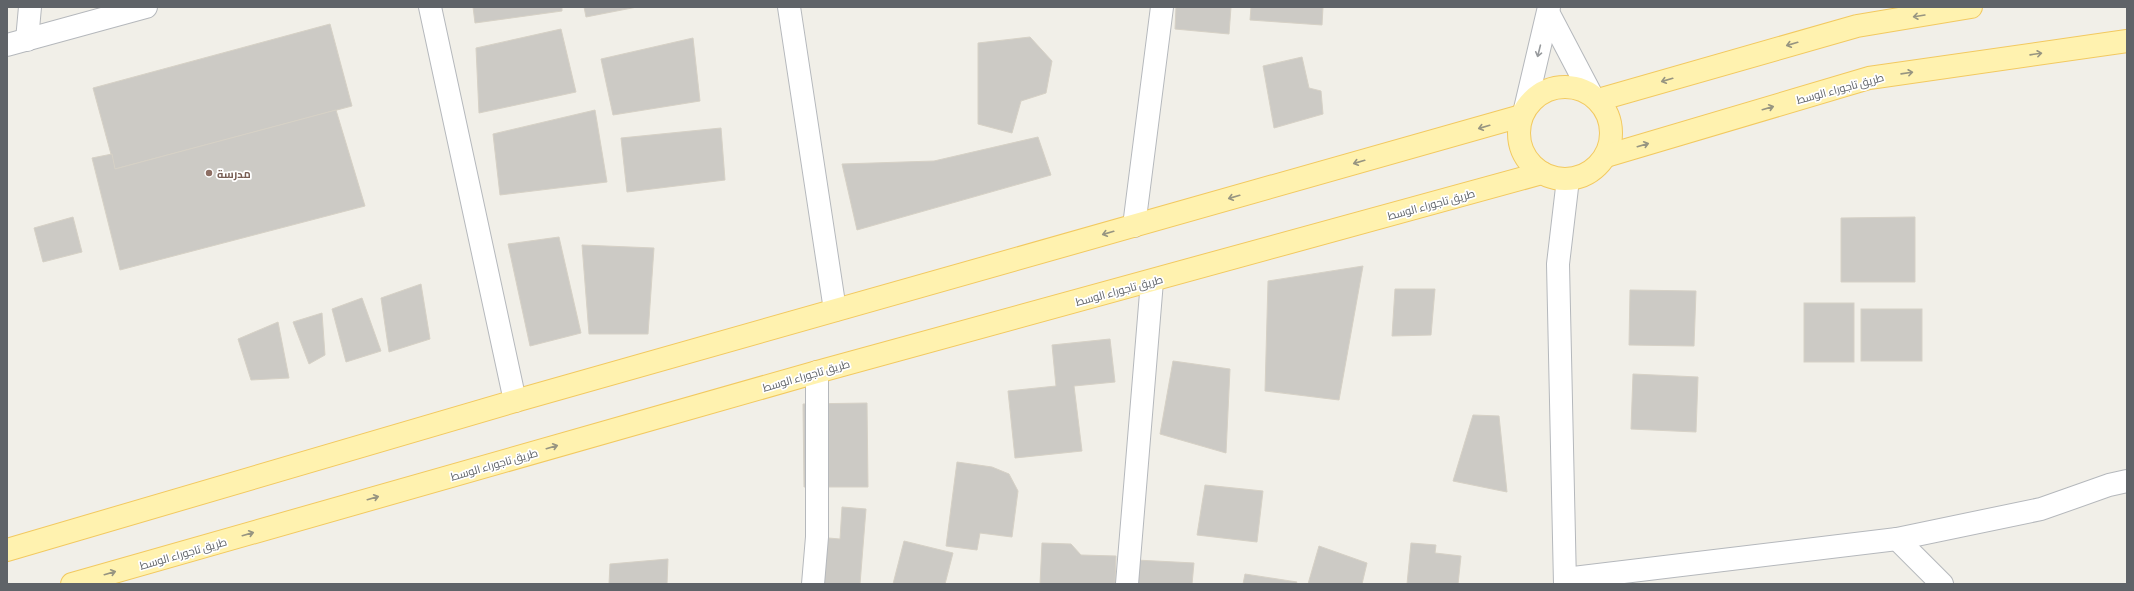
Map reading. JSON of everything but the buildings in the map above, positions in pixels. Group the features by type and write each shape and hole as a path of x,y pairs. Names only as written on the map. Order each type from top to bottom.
{"main road":[{"path":"1594,97 1857,26 1971,7"},
{"name":"طريق تاجوراء الوسط","path":"1606,156 1869,78 2127,40"},
{"path":"1573,87 1594,97 1607,112 1611,127 1611,142 1606,156 1599,165 1590,172 1579,177 1568,179 1554,178 1542,173 1529,163 1521,149 1518,132 1523,112 1538,95 1555,88 1573,87"},
{"path":"7,550 515,401 1134,226 1523,112"},
{"name":"طريق تاجوراء الوسط","path":"72,584 817,372 1542,173"}],"street":[{"path":"17,42 30,7"},
{"path":"17,42 146,7"},
{"path":"430,7 515,401"},
{"path":"790,7 836,310"},
{"path":"1134,226 1162,7"},
{"path":"1549,10 1594,97"},
{"path":"1523,112 1549,10"},
{"path":"1568,179 1558,264 1565,582 1897,539 2041,509 2109,485 2127,481"},
{"path":"1127,584 1152,281"},
{"path":"813,584 817,537 817,372"},
{"path":"1897,539 1942,584"}],"place":[{"name":"مدرسة","path":"209,173"}]}
